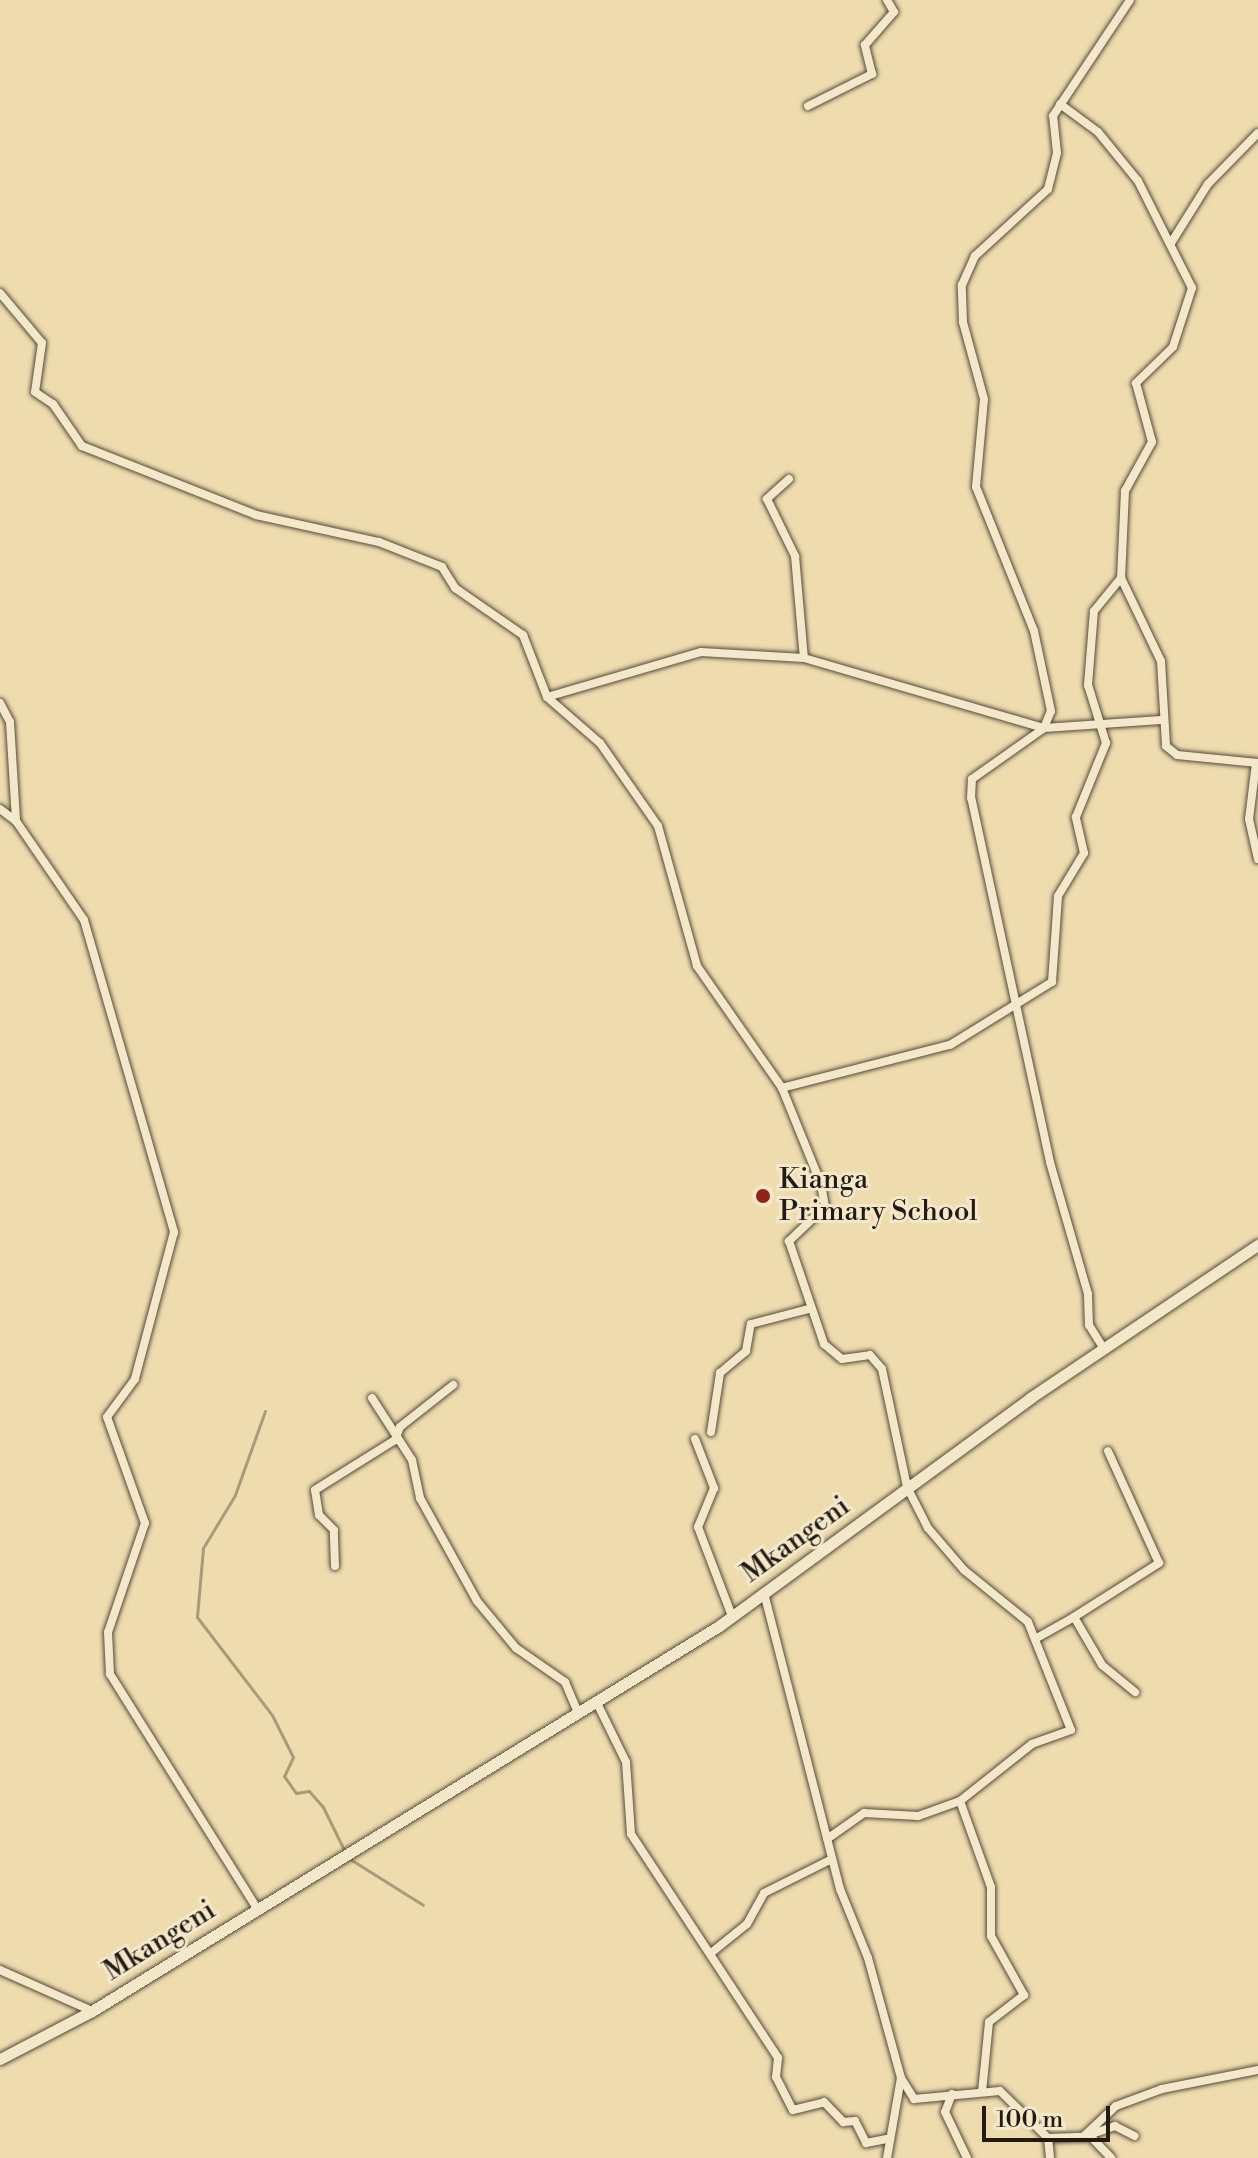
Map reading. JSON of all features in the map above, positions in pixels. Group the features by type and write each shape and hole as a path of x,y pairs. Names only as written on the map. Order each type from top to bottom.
{"street":[{"path":"808,106 872,74 865,45 894,12 887,0"},
{"path":"1104,1349 1089,1325 1088,1294 1050,1162 972,779 1044,728 1051,711 1034,631 976,487 984,399 963,322 962,285 975,256 1048,189 1060,104 1130,0"},
{"path":"1060,104 1098,132 1138,181 1192,288 1173,347 1136,383 1152,442 1125,491 1121,578 1157,647 1161,720 1166,746 1177,755 1257,763 1249,819 1258,859"},
{"path":"1171,243 1208,184 1258,133"},
{"path":"0,293 42,343 35,392 53,404 82,446 256,515 379,542 431,561 455,588 523,635 547,697 600,743 658,826 697,966 782,1088 825,1207 789,1241 809,1309 824,1344 842,1359 870,1355 882,1369 907,1487 946,1549 1019,1611 1035,1639 1071,1730 1032,1744 960,1801 918,1816 864,1813 827,1839"},
{"path":"789,479 767,499 795,556 794,607 804,658"},
{"path":"782,1088 950,1045 1021,1008 1052,982 1058,896 1084,853 1076,817 1106,743 1088,685 1088,649 1094,611 1121,578"},
{"path":"547,697 701,652 804,658 1044,728 1101,727 1161,720"},
{"path":"0,703 10,722 16,821"},
{"path":"0,809 16,821 84,920 174,1232 135,1379 107,1417 145,1523 108,1632 110,1674 257,1908"},
{"name":"Mkangeni","path":"0,2059 92,2011 732,1616 907,1487 1258,1245"},
{"path":"711,1432 720,1373 746,1351 751,1324 809,1309"},
{"path":"335,1566 334,1530 319,1515 315,1490 395,1440 400,1427 453,1385"},
{"path":"372,1398 395,1440 412,1460 420,1498 477,1601 516,1648 565,1682 578,1712"},
{"path":"695,1439 714,1488 698,1527 732,1616"},
{"path":"1035,1639 1159,1563 1108,1451"},
{"path":"764,1593 832,1859 901,2078 914,2099 1000,2091 1048,2138 1050,2158"},
{"path":"1074,1617 1102,1665 1135,1692"},
{"path":"596,1701 626,1762 631,1834 711,1953 753,2029 778,2058 776,2077 793,2110 824,2102 843,2122 855,2121 866,2143 887,2139"},
{"path":"960,1801 991,1887 991,1936 1024,1995 989,2022 982,2092"},
{"path":"711,1953 757,1912 764,1893 832,1859"},
{"path":"0,1970 92,2011"},
{"path":"1087,2137 1116,2106 1197,2078 1258,2070"},
{"path":"887,2158 887,2139 900,2113 901,2078"},
{"path":"953,2094 945,2112 967,2158"},
{"path":"1048,2138 1087,2137 1115,2126 1135,2136"},
{"path":"1087,2137 1111,2158"}],"waterway":[{"path":"265,1411 235,1495 203,1548 197,1617 272,1715 293,1757 284,1776 296,1793 309,1791 323,1807 345,1852"},
{"path":"350,1859 423,1905"}],"place":[{"name":"Kianga Primary School","path":"763,1196"}]}
